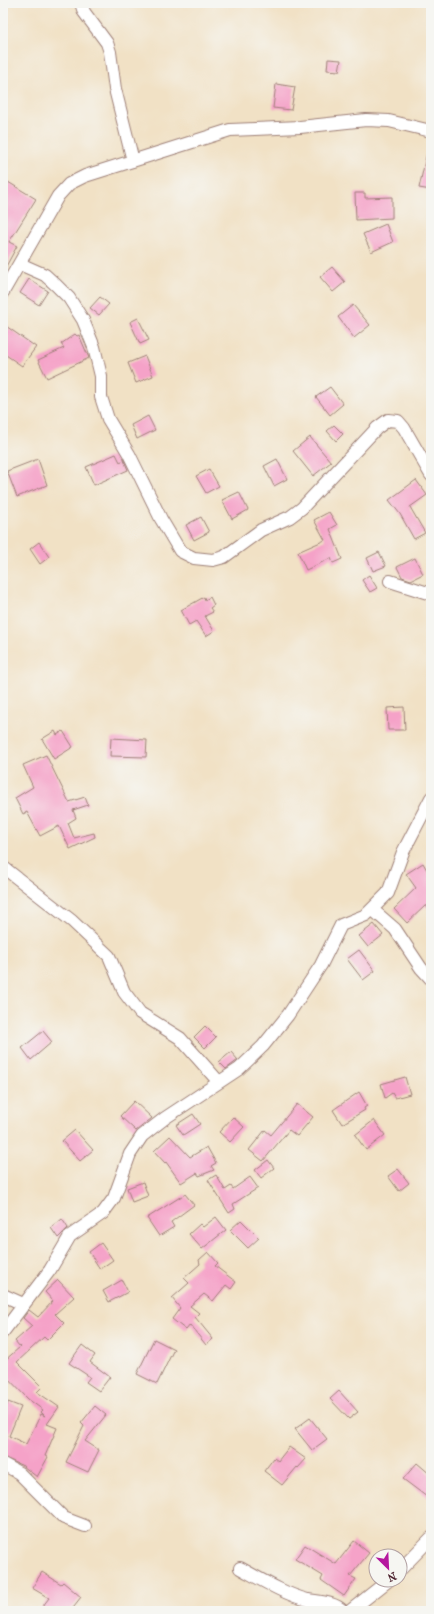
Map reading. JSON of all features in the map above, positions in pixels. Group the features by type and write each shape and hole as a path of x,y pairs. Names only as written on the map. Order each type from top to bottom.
{"street":[{"path":"81,3 84,12 107,43 110,52 115,89 133,161"},
{"path":"3,292 58,196 69,184 85,176 230,130 300,127 366,120 389,121 431,131"},
{"path":"20,264 45,275 69,298 83,320 94,347 101,376 101,397 108,419 128,454 161,519 180,550 194,558 213,560 224,557 261,530 290,517 307,502 377,428 388,420 398,421 404,428 431,475"},
{"path":"390,581 431,594"},
{"path":"3,1332 50,1270 70,1236 103,1213 114,1198 130,1154 142,1136 218,1081 239,1069 263,1046 288,1015 321,965 341,926 366,915 373,910 388,893 403,852 431,798"},
{"path":"3,867 72,921 109,956 124,992 140,1013 180,1038 218,1081"},
{"path":"373,910 395,930 421,968 431,979"},
{"path":"3,1295 23,1304"},
{"path":"3,1464 19,1473 64,1518 85,1526"},
{"path":"408,1562 431,1538"},
{"path":"240,1568 306,1599 337,1605 342,1611"},
{"path":"350,1611 379,1588"}],"building":[{"path":"328,59 341,60 339,71 327,70"},
{"path":"276,84 295,87 291,110 273,108"},
{"path":"427,152 431,152 431,190 419,188"},
{"path":"8,182 36,199 9,242 17,246 3,272 3,190"},
{"path":"355,193 365,193 365,198 392,197 392,218 356,220"},
{"path":"386,224 393,242 371,252 363,234"},
{"path":"332,267 345,282 333,292 320,277"},
{"path":"29,279 48,291 39,305 20,293"},
{"path":"100,297 109,304 99,315 90,308"},
{"path":"353,305 370,325 354,338 338,317"},
{"path":"138,318 149,340 140,344 130,322"},
{"path":"3,324 36,347 22,366 3,353"},
{"path":"75,334 77,336 79,335 89,358 47,378 38,360 64,348 61,344"},
{"path":"145,356 153,376 136,383 128,363"},
{"path":"330,387 343,404 330,415 316,397"},
{"path":"148,416 155,430 137,439 131,425"},
{"path":"334,425 343,434 336,441 327,431"},
{"path":"310,437 331,462 313,476 293,451"},
{"path":"116,454 120,462 124,460 128,470 94,485 86,467"},
{"path":"38,459 47,485 17,497 7,471"},
{"path":"277,459 287,479 274,486 264,466"},
{"path":"209,469 219,486 206,493 196,476"},
{"path":"416,480 427,495 410,507 425,533 414,539 400,514 389,500"},
{"path":"239,492 248,510 232,519 222,500"},
{"path":"329,512 337,525 330,529 342,559 333,563 331,558 306,570 298,552 325,540 314,520"},
{"path":"201,517 209,532 194,540 186,525"},
{"path":"39,542 49,557 40,564 30,549"},
{"path":"379,552 386,566 373,571 367,558"},
{"path":"415,558 423,574 411,580 402,577 397,567"},
{"path":"369,575 377,588 370,592 362,580"},
{"path":"204,597 205,600 210,597 214,605 210,608 213,612 205,616 214,631 206,636 196,621 189,625 181,610"},
{"path":"404,707 405,730 388,730 387,708"},
{"path":"55,731 57,735 63,731 73,747 54,759 42,739"},
{"path":"111,738 147,740 146,757 110,756"},
{"path":"46,755 69,802 85,797 88,805 73,810 76,818 68,823 74,838 94,833 95,837 70,849 59,826 40,836 27,812 23,814 15,798 33,787 23,765"},
{"path":"423,863 431,877 431,913 426,905 407,923 394,909 416,888 406,874"},
{"path":"374,924 383,935 368,947 359,936"},
{"path":"359,950 375,971 363,980 347,959"},
{"path":"205,1026 216,1037 205,1048 194,1037"},
{"path":"43,1031 52,1042 31,1060 22,1048"},
{"path":"231,1052 238,1060 226,1069 219,1062"},
{"path":"405,1077 410,1094 395,1098 392,1093 385,1098 381,1084"},
{"path":"359,1092 367,1106 364,1108 365,1110 342,1124 333,1110"},
{"path":"134,1101 152,1118 136,1131 120,1116"},
{"path":"297,1104 313,1117 297,1136 289,1130 263,1161 249,1150 265,1130 271,1135"},
{"path":"193,1114 200,1124 183,1135 176,1125"},
{"path":"233,1117 244,1127 230,1142 219,1132"},
{"path":"374,1120 385,1135 366,1150 355,1135"},
{"path":"75,1130 93,1150 80,1161 62,1141"},
{"path":"170,1136 190,1157 207,1147 216,1163 211,1166 214,1170 199,1176 197,1173 181,1183 166,1162 165,1163 154,1151"},
{"path":"268,1160 274,1168 261,1178 255,1170"},
{"path":"398,1169 409,1183 399,1191 388,1176"},
{"path":"216,1175 225,1190 231,1186 233,1189 250,1177 258,1188 233,1204 235,1209 229,1213 208,1180"},
{"path":"143,1182 148,1196 132,1202 127,1188"},
{"path":"185,1194 194,1205 171,1222 174,1227 159,1236 147,1218"},
{"path":"216,1217 226,1230 202,1249 189,1234 200,1224 203,1227"},
{"path":"62,1219 68,1228 58,1238 51,1228"},
{"path":"241,1220 259,1238 248,1248 230,1230"},
{"path":"101,1243 113,1260 100,1269 89,1252"},
{"path":"208,1252 218,1263 215,1266 236,1282 231,1289 226,1285 213,1301 204,1294 190,1306 199,1313 195,1317 213,1339 206,1345 190,1325 186,1330 172,1319 180,1308 172,1298 189,1283 184,1278 200,1264 199,1260"},
{"path":"58,1280 74,1297 55,1314 64,1323 47,1340 44,1337 17,1362 42,1387 37,1392 59,1407 47,1424 57,1428 45,1456 48,1457 37,1477 23,1466 3,1457 3,1416 8,1402 21,1407 9,1436 26,1444 41,1414 45,1416 41,1412 43,1410 28,1399 3,1373 3,1362 20,1347 15,1341 32,1326 23,1318 29,1310 38,1317 53,1301 45,1292"},
{"path":"122,1280 128,1292 109,1302 103,1291"},
{"path":"154,1339 174,1349 157,1384 137,1374"},
{"path":"82,1345 95,1355 90,1362 110,1377 99,1391 86,1382 90,1377 69,1363"},
{"path":"339,1391 358,1412 349,1419 330,1399"},
{"path":"95,1406 106,1415 85,1441 99,1450 88,1472 66,1462 84,1426 81,1423"},
{"path":"310,1418 327,1439 312,1450 295,1429"},
{"path":"289,1447 306,1459 282,1485 264,1471 274,1458 278,1461"},
{"path":"417,1463 431,1475 431,1500 403,1479"},
{"path":"354,1541 368,1552 368,1554 350,1576 356,1579 344,1596 321,1580 323,1576 295,1559 305,1545 336,1564"},
{"path":"42,1572 61,1584 63,1582 81,1597 70,1611 39,1611 49,1598 32,1588"}]}
